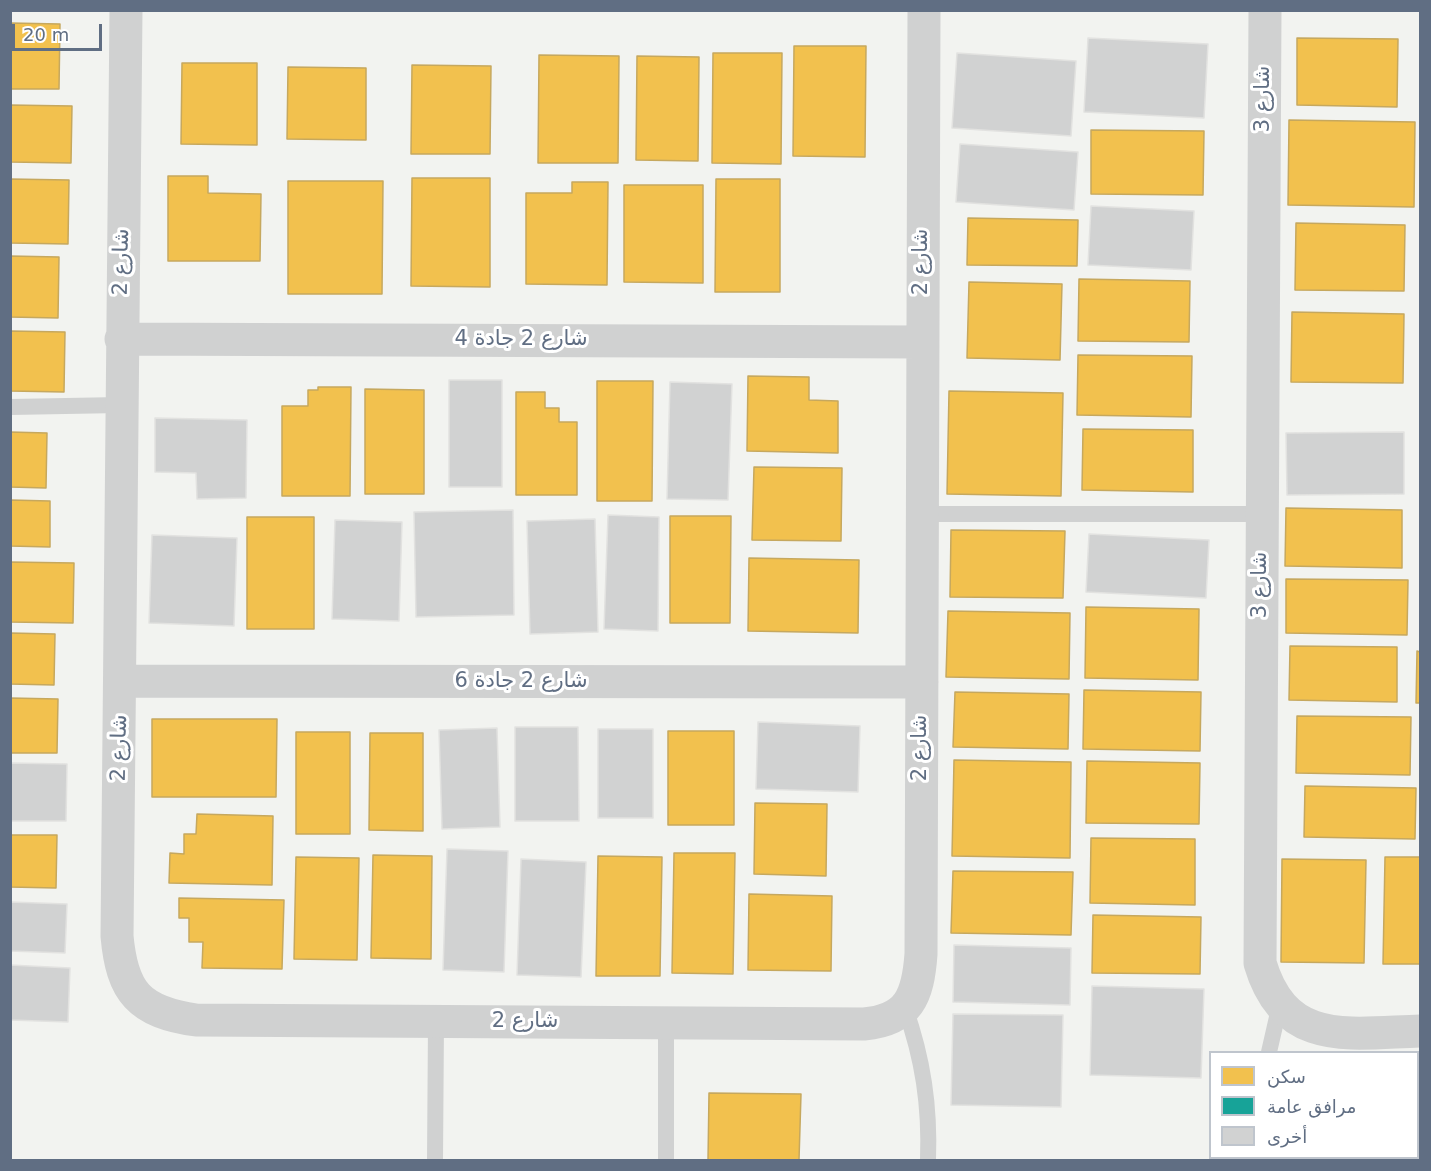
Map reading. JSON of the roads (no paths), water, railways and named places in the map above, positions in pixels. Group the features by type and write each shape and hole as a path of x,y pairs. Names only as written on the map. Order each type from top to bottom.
{"street":[{"name":"شارع 2","path":"126,10 121,339 121,681 117,936 120,964 132,993 151,1008 178,1018 196,1020 864,1024 892,1019 905,1008 918,984 921,954 921,342 924,10"},
{"name":"شارع 3","path":"1265,10 1260,963 1266,982 1280,1004 1299,1023 1328,1031 1420,1031"},
{"name":"شارع 2 جادة 4","path":"121,339 921,342"},
{"name":"شارع 2 جادة 6","path":"121,681 922,682"}],"lane":[{"path":"10,407 121,405"},
{"path":"921,514 1261,514"},
{"path":"1269,1051 1280,1004"},
{"path":"905,1008 917,1043 926,1083 929,1120 928,1161"},
{"path":"435,1161 436,1022"},
{"path":"666,1023 666,1161"}]}
